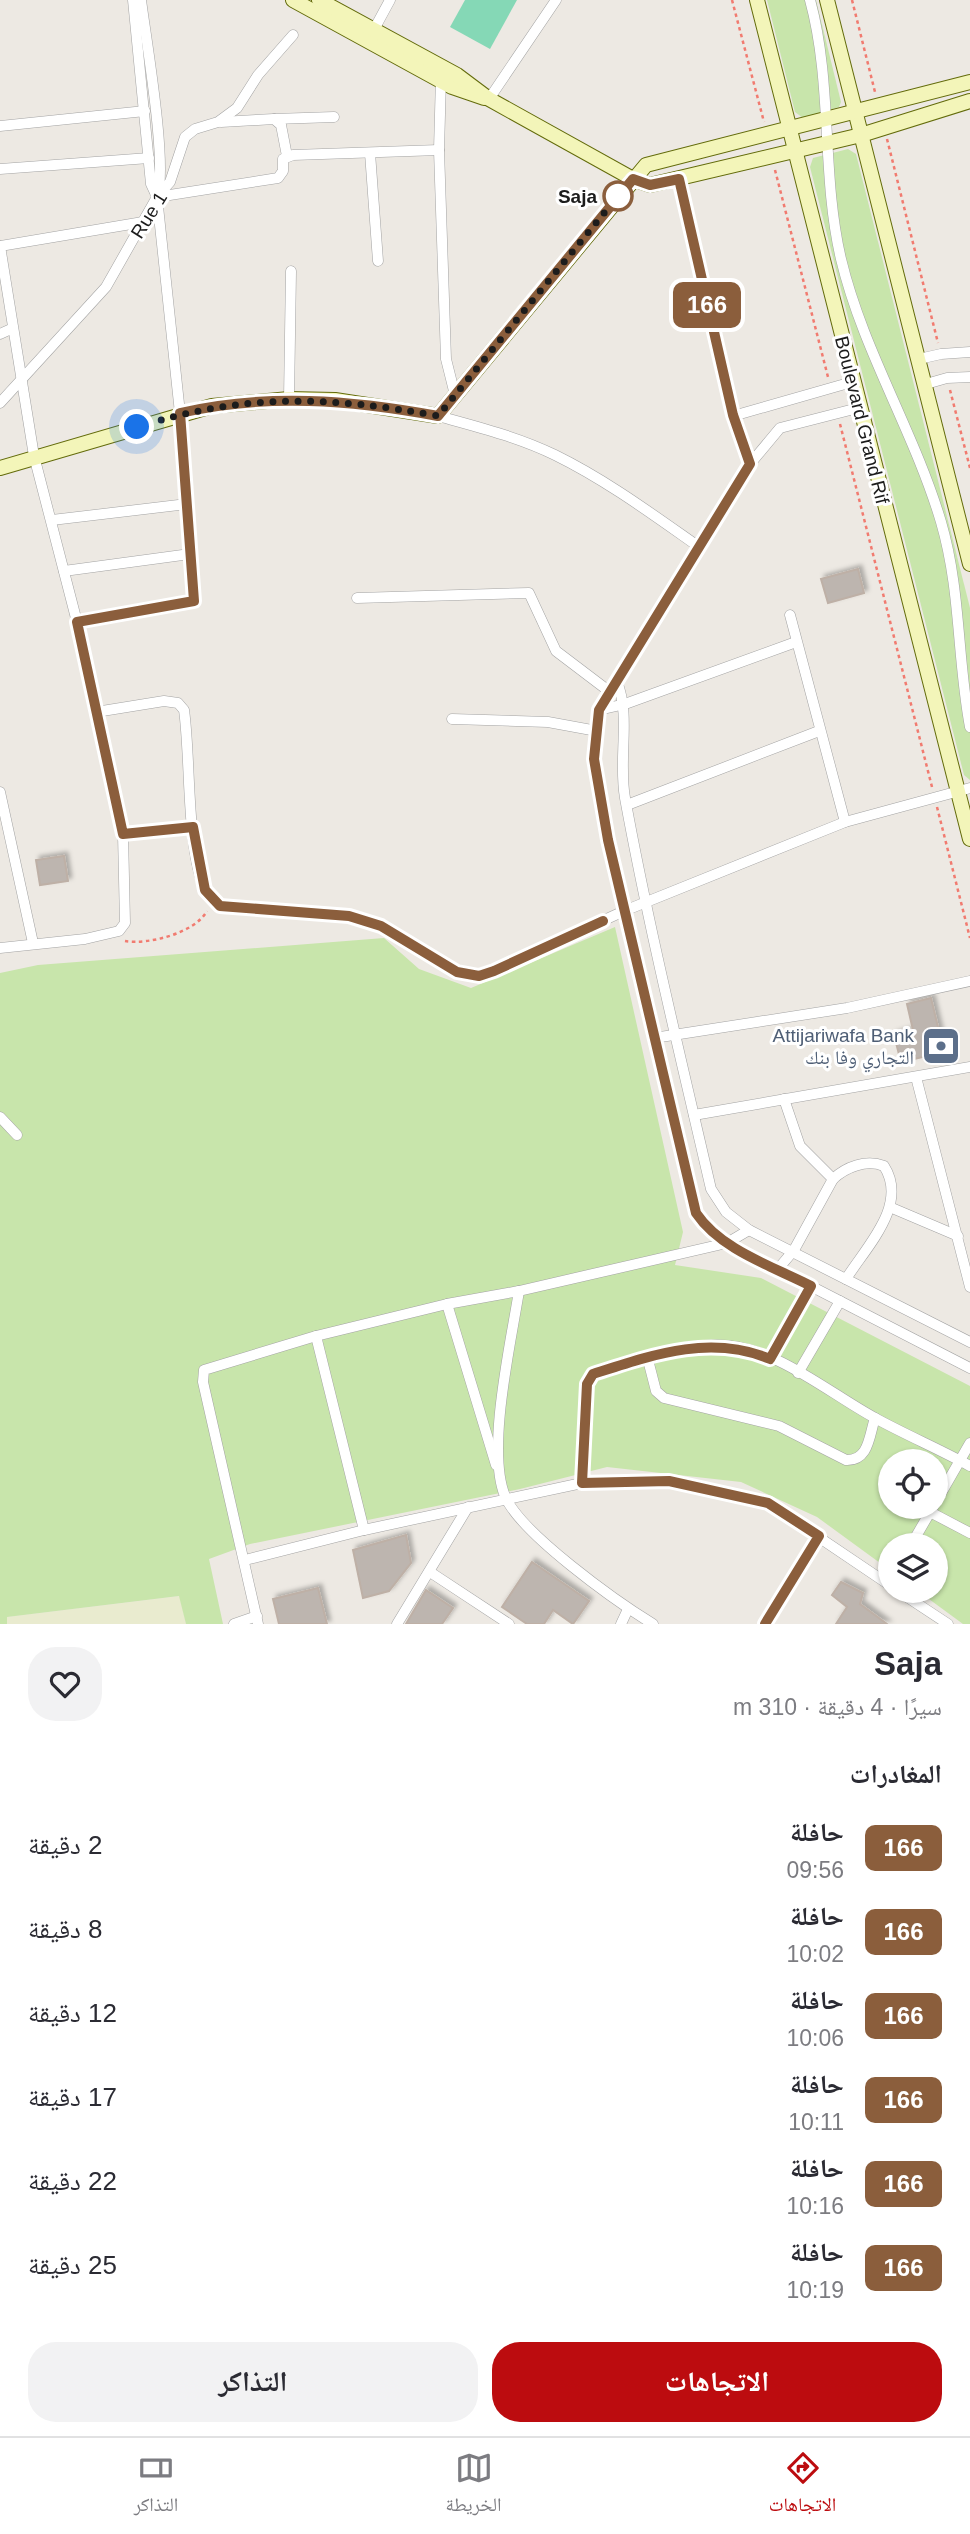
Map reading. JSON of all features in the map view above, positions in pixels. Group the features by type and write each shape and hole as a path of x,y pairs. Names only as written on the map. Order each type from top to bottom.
{"street":[{"path":"133,0 152,188 157,197"},
{"path":"77,622 194,601 180,413 157,197 160,183 155,110 141,0"},
{"path":"293,0 320,3 441,81 489,99"},
{"path":"371,35 390,0"},
{"path":"489,99 556,0"},
{"name":"Boulevard Grand Rif","path":"757,0 858,408 964,790 970,839"},
{"path":"810,0 840,257 855,310 877,369 929,485 941,523 959,605 965,700 970,727"},
{"path":"827,0 970,564"},
{"name":"Rue 1","path":"0,403 106,287 157,197 175,173 185,137 195,129 218,122 237,108 258,75 293,35"},
{"path":"371,35 441,65 489,99 633,179 650,185 827,144 970,101"},
{"path":"441,65 439,150 446,359 454,395"},
{"path":"438,416 646,165 970,82"},
{"path":"0,126 145,110"},
{"path":"218,122 334,117"},
{"path":"157,197 278,178 287,156 281,125 274,119"},
{"path":"287,156 439,150"},
{"path":"370,153 378,261"},
{"path":"0,169 149,158"},
{"path":"679,179 733,415 750,464"},
{"path":"0,948 114,933 125,923 123,834 77,622 34,456 23,378 11,329 0,246 143,222"},
{"path":"289,399 291,271"},
{"path":"0,334 11,329"},
{"path":"919,359 970,352"},
{"path":"926,384 947,378 970,377"},
{"path":"733,415 852,382"},
{"path":"0,468 180,413 212,406 289,399 335,400 438,416 493,431 554,455 613,487 699,547"},
{"path":"858,408 780,428 750,464 599,710 594,759 624,911 696,1213 706,1227 727,1243 970,1368"},
{"path":"52,520 187,505"},
{"path":"64,571 190,554"},
{"path":"357,598 529,593 556,651 610,692"},
{"path":"790,615 845,822"},
{"path":"599,710 625,704 796,642"},
{"path":"617,682 625,704 621,775 645,903 711,1189 726,1212 749,1230 794,1250 970,1342"},
{"path":"96,712 164,701 178,703 184,710 193,827 205,890 220,906 349,916 381,926 468,976 494,971 624,911 845,822 964,790"},
{"path":"452,719 548,722 597,731"},
{"path":"627,805 819,731"},
{"path":"0,793 33,943"},
{"path":"123,834 193,827"},
{"path":"654,1038 847,1008 970,981"},
{"path":"694,1115 970,1067"},
{"path":"916,1077 970,1287"},
{"path":"784,1100 800,1146 833,1180"},
{"path":"0,1117 17,1136"},
{"path":"778,1269 794,1250 833,1180 853,1166 876,1163 884,1166 891,1183 892,1208 846,1279"},
{"path":"892,1208 958,1237"},
{"path":"234,1624 257,1620 203,1382 204,1370 316,1336 447,1304 519,1291 727,1243 749,1230"},
{"path":"770,1359 811,1286"},
{"path":"498,1473 503,1395 519,1291"},
{"path":"798,1373 840,1301"},
{"path":"447,1304 505,1498 533,1531 628,1609 653,1624"},
{"path":"316,1336 364,1530"},
{"path":"582,1483 590,1378 647,1356 716,1345 747,1349 770,1359 875,1418 970,1466"},
{"path":"647,1356 656,1391 664,1398 779,1426 846,1460 854,1461 864,1453 875,1418"},
{"path":"948,1481 970,1443"},
{"path":"245,1560 364,1530 582,1483 669,1481 768,1503 878,1576"},
{"path":"397,1624 468,1507"},
{"path":"948,1519 970,1533"},
{"path":"429,1572 509,1624"},
{"path":"916,1603 948,1624"},
{"path":"621,1624 628,1609"}],"lane":[{"path":"765,1624 819,1536"}],"path":[{"path":"732,0 767,135"},
{"path":"852,0 879,107"},
{"path":"884,128 941,354"},
{"path":"772,158 831,387"},
{"path":"947,378 970,468"},
{"path":"837,413 970,938"},
{"path":"114,933 132,942 168,935 202,920 212,900"}],"green space":[{"path":"465,0 517,0 490,49 450,27"},
{"path":"767,0 816,0 841,102 839,107 803,118 795,112"},
{"path":"848,149 856,154 970,608 970,780 964,775 810,167 813,158"},
{"path":"615,927 683,1232 675,1265 761,1278 970,1386 970,1624 963,1624 934,1603 948,1603 948,1533 878,1533 878,1562 817,1517 741,1482 607,1467 520,1489 250,1544 209,1559 223,1624 186,1624 179,1596 7,1617 7,1624 0,1624 0,973 38,965 384,938 419,969 471,988"},
{"path":"180,1596 186,1624 7,1624 7,1617"}],"building":[{"path":"858,569 864,593 828,603 821,579"},
{"path":"64,856 68,881 40,885 36,860"},
{"path":"931,998 944,1052 901,1062 894,1035 913,1030 907,1004"},
{"path":"406,1535 411,1563 389,1591 363,1598 353,1550"},
{"path":"532,1562 589,1601 573,1624 553,1610 544,1624 527,1624 502,1607"},
{"path":"841,1582 863,1593 860,1604 887,1624 836,1624 847,1607 832,1595"},
{"path":"318,1588 327,1624 279,1624 273,1599"},
{"path":"426,1590 453,1608 442,1624 406,1624"}],"bus line":[{"name":"166","path":"603,921 494,971 468,976 381,926 349,916 220,906 205,890 193,827 123,834 77,622 194,601 180,413 212,406 289,399 335,400 394,407 438,416 633,179 650,185 679,179 733,415 750,464 599,710 594,759 608,840 696,1213 706,1227 727,1243 811,1286 770,1359 747,1349 716,1345 647,1356 593,1374 587,1384 582,1483 669,1481 768,1503 819,1536 765,1624"}],"place":[{"name":"Saja","path":"618,196"},
{"name":"Attijariwafa Bank التجاري وفا بنك","path":"941,1046"}],"route":[{"path":"137,427 212,406 289,399 335,400 394,407 438,416 618,196"}]}
